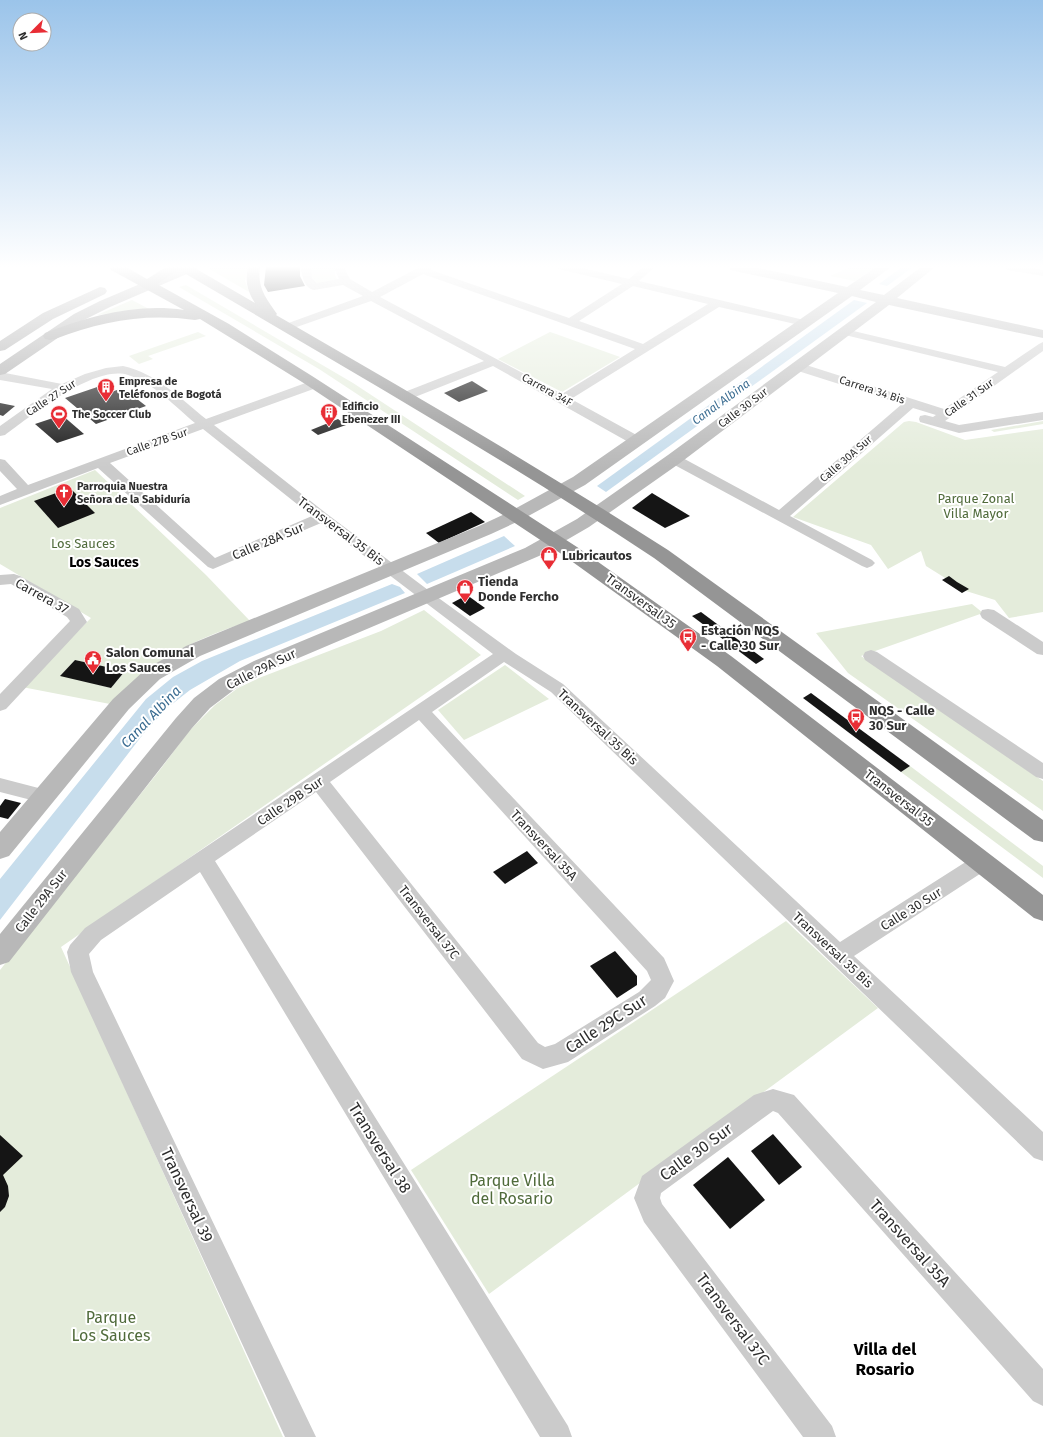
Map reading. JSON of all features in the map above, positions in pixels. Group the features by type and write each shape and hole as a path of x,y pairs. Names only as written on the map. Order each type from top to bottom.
{"highway":[{"path":"50,336 55,334"},
{"name":"Transversal 35","path":"234,334 315,384 553,540 626,590 724,662 1043,910"},
{"path":"299,334 406,396 598,513 700,582 1043,833"}],"main road":[{"path":"0,347 20,334"},
{"path":"0,371 53,334"}],"street":[{"name":"Carrera 34F","path":"442,334 494,361 637,441"},
{"path":"604,334 644,348"},
{"path":"562,399 667,334"},
{"path":"0,849 121,704 153,674 193,651 396,573 515,516 562,491 584,478 788,334"},
{"name":"Calle 30 Sur","path":"553,540 598,513 674,459 842,334"},
{"path":"854,334 1008,371"},
{"name":"Calle 31 Sur","path":"935,422 1043,346"},
{"path":"406,396 494,361"},
{"name":"Carrera 34 Bis","path":"799,367 906,407 946,414"},
{"name":"Transversal 35 Bis","path":"106,372 123,370 139,374 422,593 504,654 557,688 1043,1149"},
{"name":"Calle 27 Sur","path":"0,432 64,388 86,377 106,372"},
{"path":"0,376 64,388"},
{"name":"Calle 27B Sur","path":"0,501 100,462 206,425 315,384"},
{"path":"906,407 935,422 959,429 1043,416"},
{"name":"Calle 30A Sur","path":"781,516 906,407"},
{"path":"674,459 867,563"},
{"name":"Calle 28A Sur","path":"100,462 213,564 323,517"},
{"path":"0,463 25,490"},
{"name":"Calle 29A Sur","path":"0,954 144,772 202,703 227,684 261,666 422,593 532,552 553,540"},
{"name":"Carrera 37","path":"0,580 14,579 73,613 79,622 0,705"},
{"path":"988,614 1043,650"},
{"name":"Calle 29B Sur","path":"78,952 93,934 204,860 504,654"},
{"path":"871,656 1043,772"},
{"name":"Transversal 35A","path":"421,711 656,965 663,981"},
{"name":"Transversal 37C","path":"318,781 530,1051 543,1058"},
{"path":"0,785 43,796"},
{"name":"Transversal 38","path":"204,860 557,1437"},
{"name":"Calle 30 Sur","path":"839,954 982,862"},
{"name":"Transversal 39","path":"78,952 82,972 301,1437"},
{"name":"Calle 29C Sur","path":"543,1058 560,1054 647,999 657,990 663,981"},
{"name":"Calle 30 Sur","path":"647,1198 651,1185 763,1103 773,1100"},
{"name":"Transversal 35A","path":"773,1100 785,1103 1043,1391"},
{"name":"Transversal 37C","path":"647,1198 653,1213 821,1437"}],"green space":[{"path":"192,334 202,334 206,336 148,356 153,359 139,364 129,356"},
{"path":"259,334 270,334 353,383 525,496 518,500 319,369"},
{"path":"546,334 556,334 620,357 562,392 498,359"},
{"path":"1043,421 1043,424 994,432 991,430"},
{"name":"Parque Zonal Villa Mayor","path":"904,422 916,422 965,440 1043,429 1043,612 1009,618 995,600 966,591 926,566 921,551 888,569 871,545 793,517"},
{"name":"Los Sauces","path":"95,470 206,575 250,621 193,643 166,657 137,678 110,704 22,687 91,618 0,564 0,508","holes":["75,660 125,671 111,688 61,675"]},
{"path":"972,604 983,613 861,656 1043,781 1043,811 848,673 816,633"},
{"name":"Parque Los Sauces","path":"424,610 481,655 61,947 283,1437 0,1437 0,970 159,771 189,731 215,705 238,688 259,678 381,631"},
{"path":"505,665 549,699 464,740 438,710"},
{"path":"910,766 1043,866 1043,878 901,772"},
{"name":"Parque Villa del Rosario","path":"786,921 878,1008 489,1294 411,1170"}],"water":[{"name":"Canal Albina","path":"807,334 824,334 606,492 597,486"},
{"path":"504,536 515,546 427,584 417,574"},
{"name":"Canal Albina","path":"392,584 400,587 405,593 240,661 190,690 166,709 144,733 0,920 0,879 146,699 173,677 202,661"}],"building":[{"path":"472,381 488,391 459,402 444,393"},
{"name":"Empresa de Teléfonos de Bogotá","path":"106,384 114,391 123,388 146,406 96,424 65,398"},
{"path":"0,403 15,406 3,416 0,415"},
{"name":"The Soccer Club","path":"62,415 84,434 57,443 35,424"},
{"name":"Edificio Ebenezer III","path":"338,419 346,425 318,435 311,430"},
{"name":"Parroquia Nuestra Señora de la Sabiduría","path":"70,488 95,513 58,528 34,501"},
{"path":"652,493 690,516 665,528 632,508"},
{"path":"471,512 485,522 439,543 426,533"},
{"path":"949,576 969,589 962,593 942,580"},
{"path":"467,595 485,608 470,616 452,603"},
{"path":"701,612 764,659 756,664 692,616"},
{"name":"Salon Comunal Los Sauces","path":"75,660 125,671 111,688 60,676"},
{"name":"NQS - Calle 30 Sur","path":"811,693 910,766 901,772 803,698"},
{"path":"5,799 21,803 8,819 0,817 0,806"},
{"path":"527,851 538,863 505,884 493,872"},
{"path":"615,951 637,976 637,985 617,998 590,966"},
{"path":"773,1134 802,1167 779,1185 751,1151"},
{"path":"0,1135 23,1156 3,1175 8,1186 9,1196 5,1207 0,1212"},
{"path":"728,1157 765,1200 730,1229 693,1185"}],"place":[{"name":"Empresa de Teléfonos de Bogotá","path":"106,402"},
{"name":"Edificio Ebenezer III","path":"329,427"},
{"name":"The Soccer Club","path":"59,429"},
{"name":"Parroquia Nuestra Señora de la Sabiduría","path":"64,507"},
{"name":"Lubricautos","path":"549,570"},
{"name":"Tienda Donde Fercho","path":"465,603"},
{"name":"Estación NQS - Calle 30 Sur","path":"688,652"},
{"name":"Salon Comunal Los Sauces","path":"93,674"},
{"name":"NQS - Calle 30 Sur","path":"856,732"}],"district":[{"name":"Los Sauces","path":"104,562"},
{"name":"Villa del Rosario","path":"885,1359"}]}
